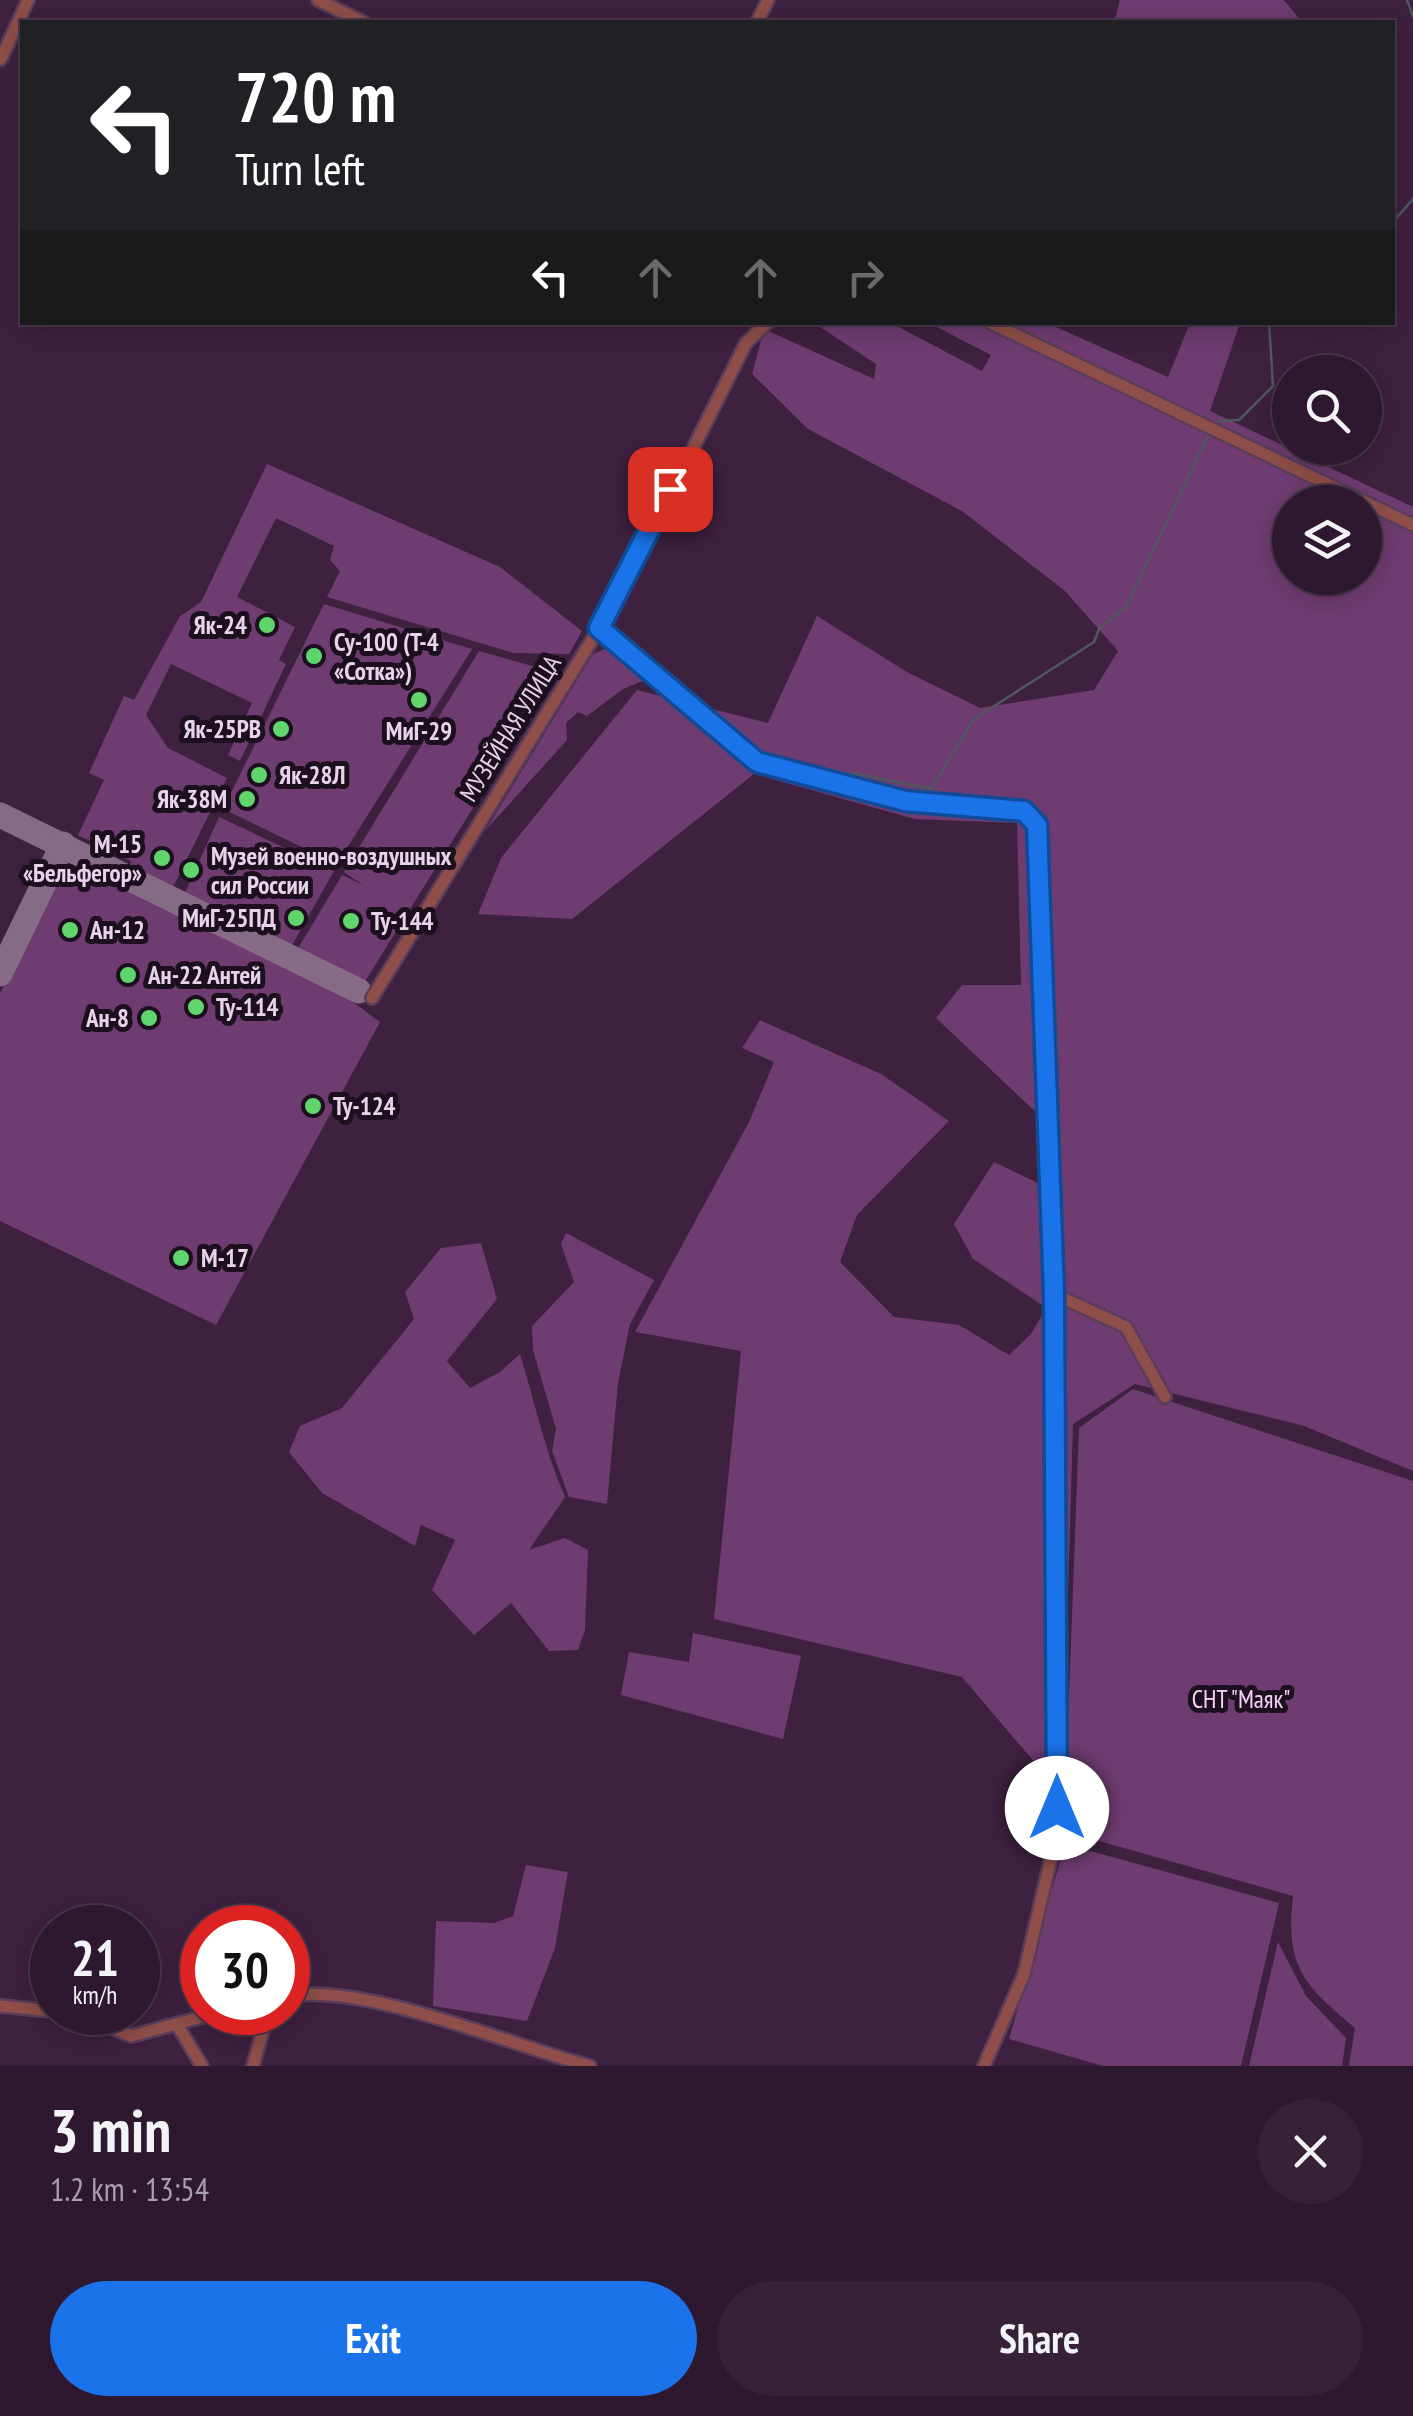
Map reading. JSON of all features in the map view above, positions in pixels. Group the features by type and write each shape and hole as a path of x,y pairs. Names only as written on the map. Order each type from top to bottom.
{"street":[{"path":"1,59 28,0"},
{"path":"318,0 359,20"},
{"name":"МУЗЕЙНАЯ УЛИЦА","path":"372,998 599,628 746,342 765,325"},
{"path":"995,325 1413,525"},
{"path":"599,628 757,762 905,801 1024,811 1037,825 1054,1294 1056,1837 1024,1974 984,2066"},
{"path":"1054,1294 1126,1326 1166,1396"},
{"path":"310,1995 378,2005 590,2066"},
{"path":"0,2004 30,2007"},
{"path":"160,2030 178,2026 202,2066"},
{"path":"253,2066 262,2035"}],"green space":[{"path":"1120,0 1284,0 1300,20 1115,20"},
{"path":"817,325 895,325 982,371 991,355 933,325 1051,325 1168,377 1189,325 1239,325 1210,411 1272,440 1272,465 1324,465 1366,485 1272,485 1272,595 1382,595 1382,492 1413,507 1413,1471 1304,1426 1135,1384 1073,1424 1065,1695 1047,1777 962,1677 714,1619 741,1351 635,1332 749,1122 774,1062 742,1048 760,1020 881,1074 949,1121 857,1215 840,1262 894,1317 959,1325 1009,1355 1031,1334 1046,1308 973,1259 954,1224 994,1162 1044,1186 1041,1117 936,1018 962,985 1021,985 1017,823 915,819 754,774 572,919 478,914 501,858 637,690 768,723 817,616 907,672 980,708 1094,690 1118,651 1065,591 962,511 808,429 752,374 764,329 874,379 876,364"},
{"path":"267,464 500,567 582,631 569,654 513,653 327,597 340,571 330,560 334,546 276,518 237,597 295,627 279,660 286,664 240,761 228,755 252,703 171,664 146,715 168,748 227,778 172,889 129,868 131,861 78,835 104,780 89,773 124,696 134,700 180,616 201,602"},
{"path":"324,604 472,649 337,864 223,809"},
{"path":"605,649 650,678 623,689 587,716 578,712 566,723 567,740 485,831 593,654"},
{"path":"479,651 557,673 364,983 297,950 342,875 363,885 344,872"},
{"path":"219,817 334,871 291,947 184,895"},
{"path":"64,863 112,886 121,883 355,997 353,1002 380,1022 216,1325 0,1221 0,993"},
{"path":"566,1233 654,1280 630,1324 618,1383 607,1504 569,1497 552,1451 556,1429 533,1350 532,1326 574,1282 561,1244"},
{"path":"481,1243 497,1299 447,1361 470,1388 500,1372 520,1354 565,1497 529,1550 565,1538 588,1550 585,1630 578,1650 549,1651 511,1603 474,1635 432,1590 455,1540 421,1525 415,1546 322,1493 289,1452 300,1426 342,1408 414,1319 405,1292 441,1248"},
{"name":"СНТ \"Маяк\"","path":"1133,1389 1413,1481 1413,2066 1349,2066 1355,2028 1322,1999 1302,1972 1292,1940 1293,1896 1064,1831 1079,1428"},
{"path":"693,1633 801,1656 783,1739 621,1695 629,1652 689,1662"},
{"path":"1065,1844 1279,1903 1241,2066 1103,2066 1009,2039"},
{"path":"526,1865 568,1872 555,1948 527,2021 433,2006 436,1921 494,1923 513,1916"},
{"path":"1278,1942 1306,1996 1346,2038 1342,2066 1249,2066"}],"waterway":[{"path":"1407,0 1413,16"},
{"path":"1395,220 1413,199"},
{"path":"1219,421 1239,420 1273,386 1269,325"},
{"path":"853,773 931,789 974,719 1094,642 1099,629 1126,607 1209,434"}],"taxiway":[{"path":"0,815 359,991"},
{"path":"0,974 63,844"}],"place":[{"name":"Як-24","path":"267,625"},
{"name":"Су-100 (Т-4 «Сотка»)","path":"314,656"},
{"name":"МиГ-29","path":"419,700"},
{"name":"Як-25РВ","path":"281,729"},
{"name":"Як-28Л","path":"259,775"},
{"name":"Як-38М","path":"247,799"},
{"name":"М-15 «Бельфегор»","path":"162,858"},
{"name":"Музей военно-воздушных сил России","path":"191,870"},
{"name":"МиГ-25ПД","path":"296,918"},
{"name":"Ту-144","path":"351,921"},
{"name":"Ан-12","path":"70,930"},
{"name":"Ан-22 Антей","path":"128,975"},
{"name":"Ту-114","path":"196,1007"},
{"name":"Ан-8","path":"149,1018"},
{"name":"Ту-124","path":"313,1106"},
{"name":"М-17","path":"181,1258"}],"route":[{"path":"670,489 619,596 599,628 757,762 905,801 1024,811 1037,825 1054,1294 1057,1808"}]}
